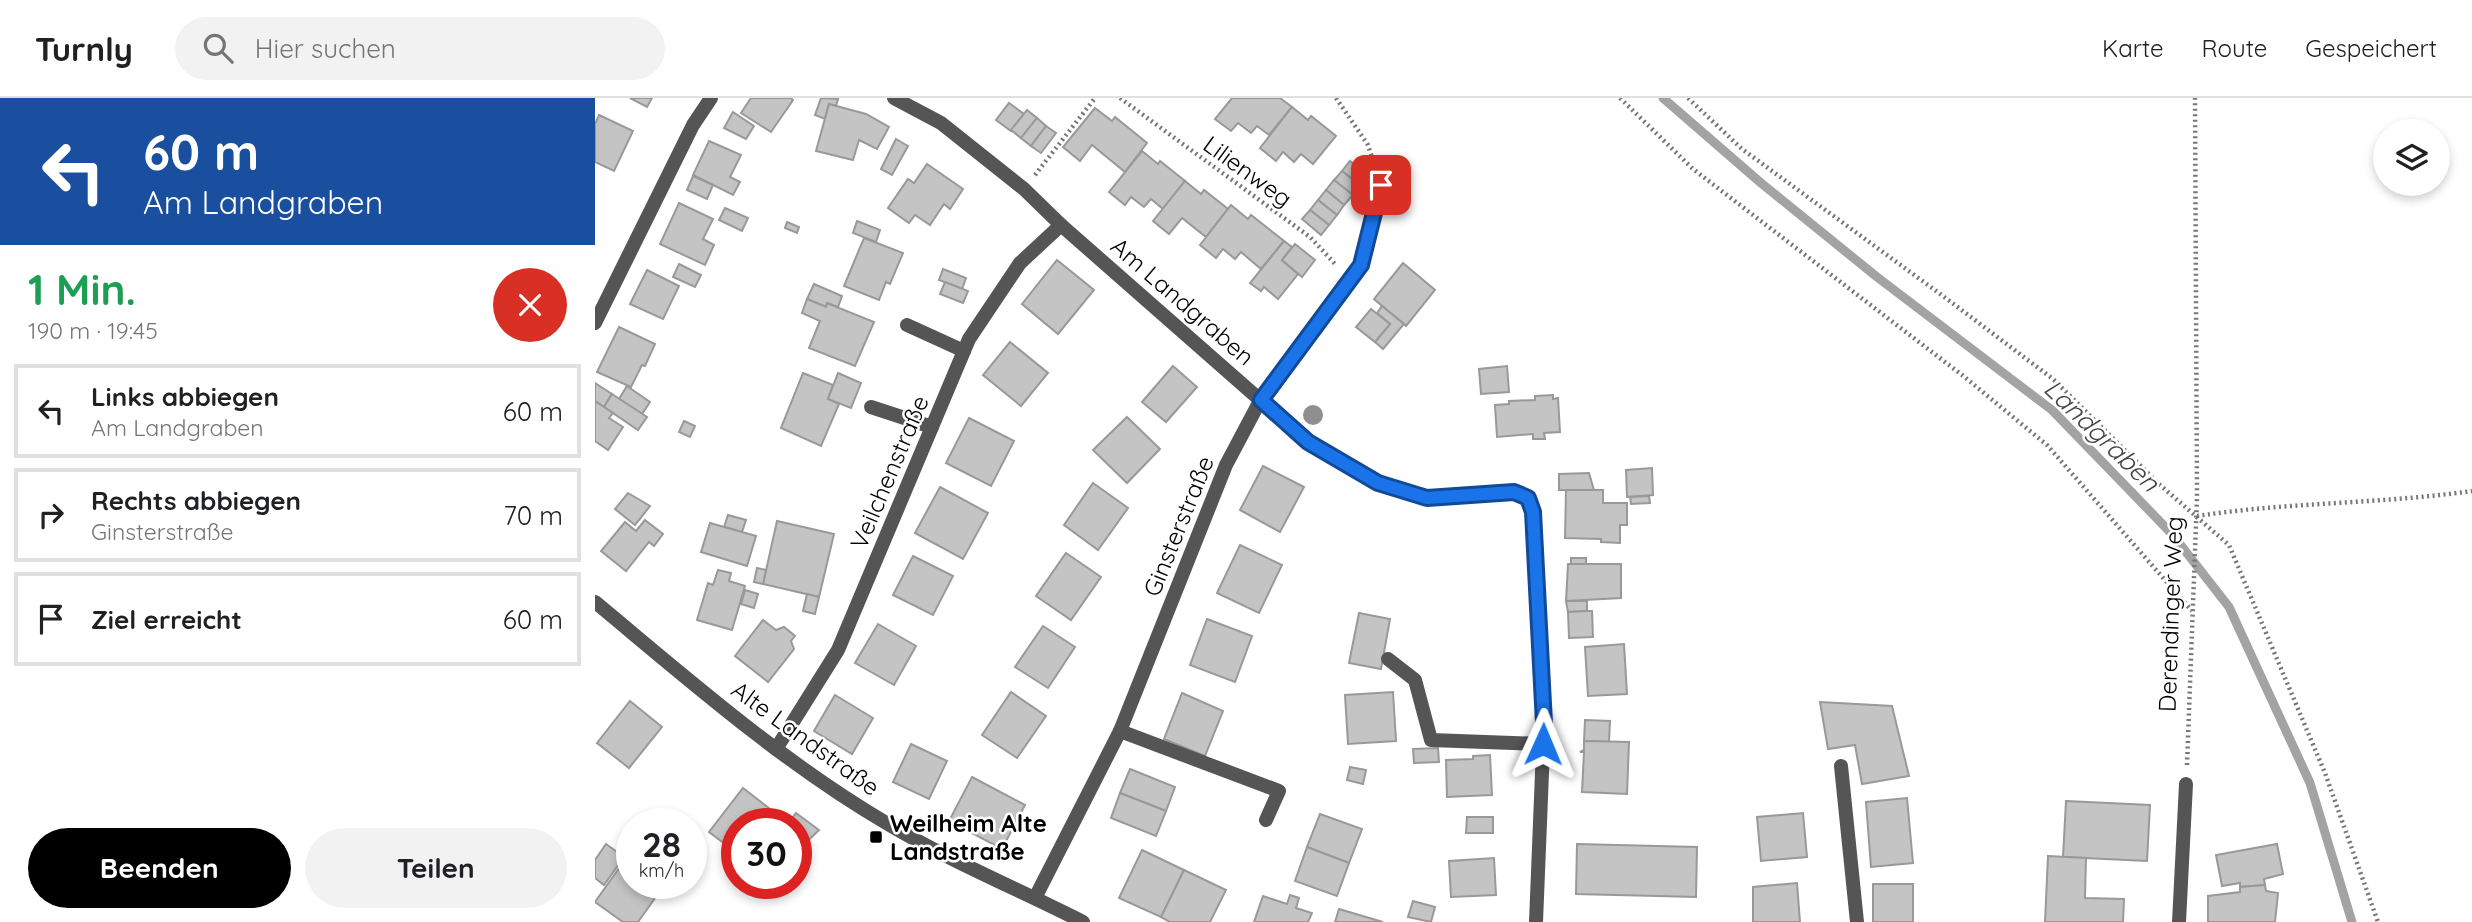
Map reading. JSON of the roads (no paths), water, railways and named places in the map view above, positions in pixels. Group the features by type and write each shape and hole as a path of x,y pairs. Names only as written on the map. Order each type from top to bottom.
{"street":[{"path":"595,323 693,125 711,98"},
{"name":"Am Landgraben","path":"894,98 941,122 1024,189 1061,225 1308,442 1378,483 1427,498 1514,492 1528,498 1533,512 1543,744"},
{"name":"Ginsterstraße","path":"1035,898 1121,731 1226,465 1261,400 1361,265 1381,185"},
{"name":"Veilchenstraße","path":"776,749 838,650 969,339 1020,263 1061,225"},
{"path":"907,325 964,351"},
{"path":"871,407 932,427"},
{"name":"Alte Landstraße","path":"595,602 776,749 887,824 943,855 1083,922"},
{"path":"1388,659 1415,680 1431,740 1543,744 1536,922"},
{"path":"1121,731 1279,791 1266,820"},
{"path":"1841,766 1857,922"},
{"path":"2179,922 2186,784"}],"waterway":[{"name":"Landgraben","path":"1663,98 1761,183 1877,277 2052,410 2172,534 2229,607 2310,783 2352,922"}],"place":[{"name":"Weilheim Alte Landstraße","path":"876,837"}]}
